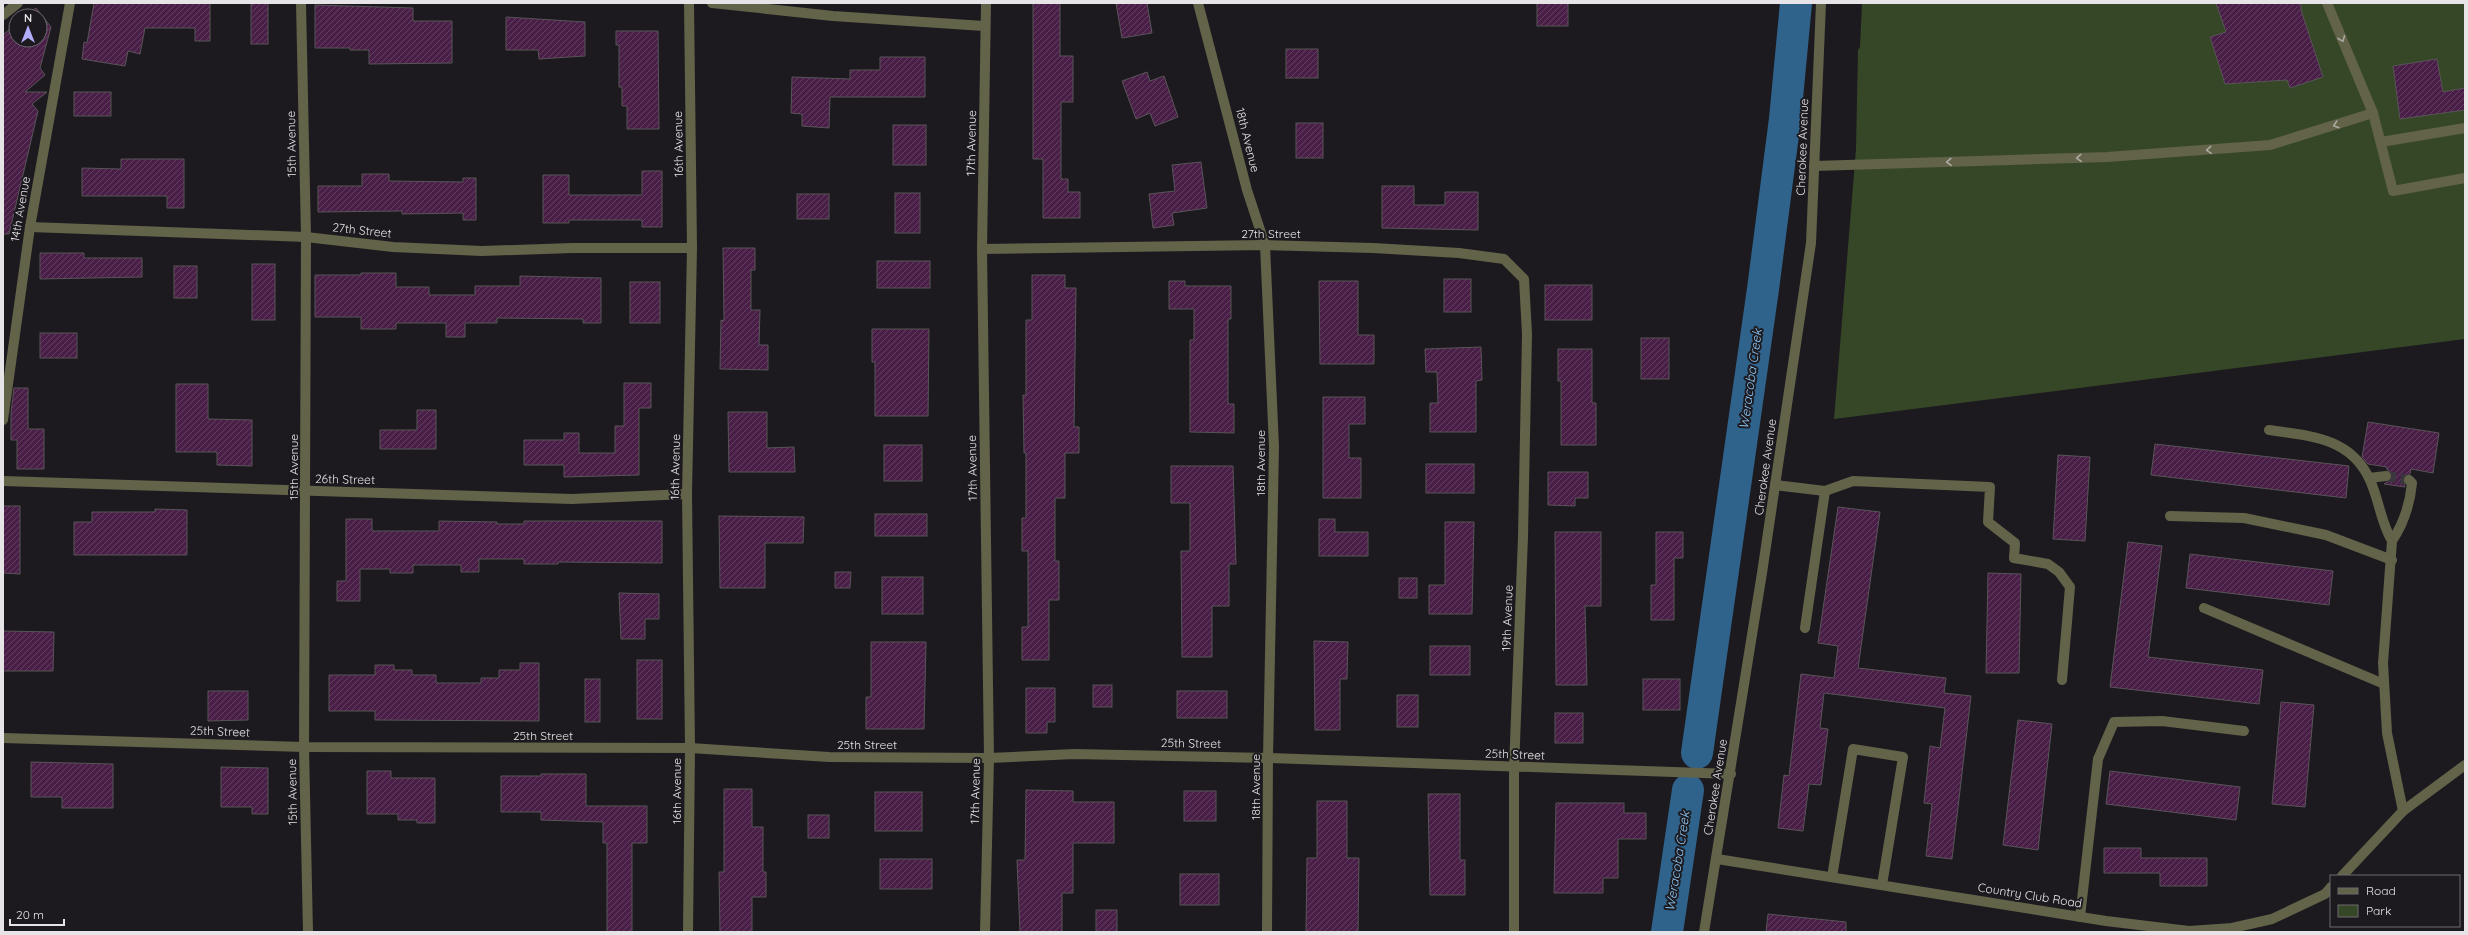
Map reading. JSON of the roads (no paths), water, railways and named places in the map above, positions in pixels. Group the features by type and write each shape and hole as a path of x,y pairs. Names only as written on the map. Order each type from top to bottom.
{"street":[{"path":"3,15 18,3"},
{"name":"14th Avenue","path":"3,420 30,227 70,3"},
{"name":"15th Avenue","path":"302,3 306,237 304,747 308,932"},
{"name":"16th Avenue","path":"688,932 690,748 687,494 692,248 689,3"},
{"path":"712,3 833,16 984,26"},
{"name":"17th Avenue","path":"985,932 989,758 982,249 985,133 984,26 986,3"},
{"name":"18th Avenue","path":"1198,3 1247,190 1265,245 1274,447 1268,758 1267,932"},
{"name":"Cherokee Avenue","path":"1704,932 1731,774 1811,243 1821,3"},
{"path":"2328,3 2373,114 2393,191 2465,178"},
{"path":"1814,166 2107,157 2270,145 2373,114"},
{"path":"2380,142 2465,128"},
{"name":"27th Street","path":"30,227 306,237 393,247 482,251 572,248 692,248"},
{"name":"27th Street","path":"982,249 1265,245 1373,248 1459,253 1504,259 1524,279 1526,305"},
{"name":"19th Avenue","path":"1514,932 1514,768 1523,537 1527,334 1526,305"},
{"path":"2269,430 2324,439 2350,452 2369,478 2384,528 2392,541 2392,560 2383,663 2387,733 2403,811"},
{"path":"2369,478 2386,476"},
{"path":"2392,541 2398,532 2410,501 2412,483 2409,480"},
{"name":"26th Street","path":"3,481 306,492 572,499 687,494"},
{"path":"1775,485 1825,491 1853,481 1990,487 1988,522 2015,543 2014,558 2048,564 2059,572 2070,587 2062,680"},
{"path":"1805,628 1825,491"},
{"path":"2170,516 2244,518 2326,536 2392,560"},
{"path":"2204,608 2384,684"},
{"path":"2080,917 2098,760 2114,722 2162,721 2244,731"},
{"name":"25th Street","path":"3,738 304,747 690,748 829,757 989,758 1074,754 1268,758 1514,768 1731,774"},
{"path":"1832,877 1853,749 1903,757 1882,886"},
{"path":"2343,875 2403,811 2465,765"},
{"name":"Country Club Road","path":"1717,859 2080,917 2189,931 2232,928 2272,919 2325,894 2330,888"}],"waterway":[{"name":"Weracoba Creek","path":"1697,753 1763,289 1785,119 1796,3"},
{"name":"Weracoba Creek","path":"1667,932 1688,790"}],"tunnel":[{"path":"2386,476 2409,480"}]}
